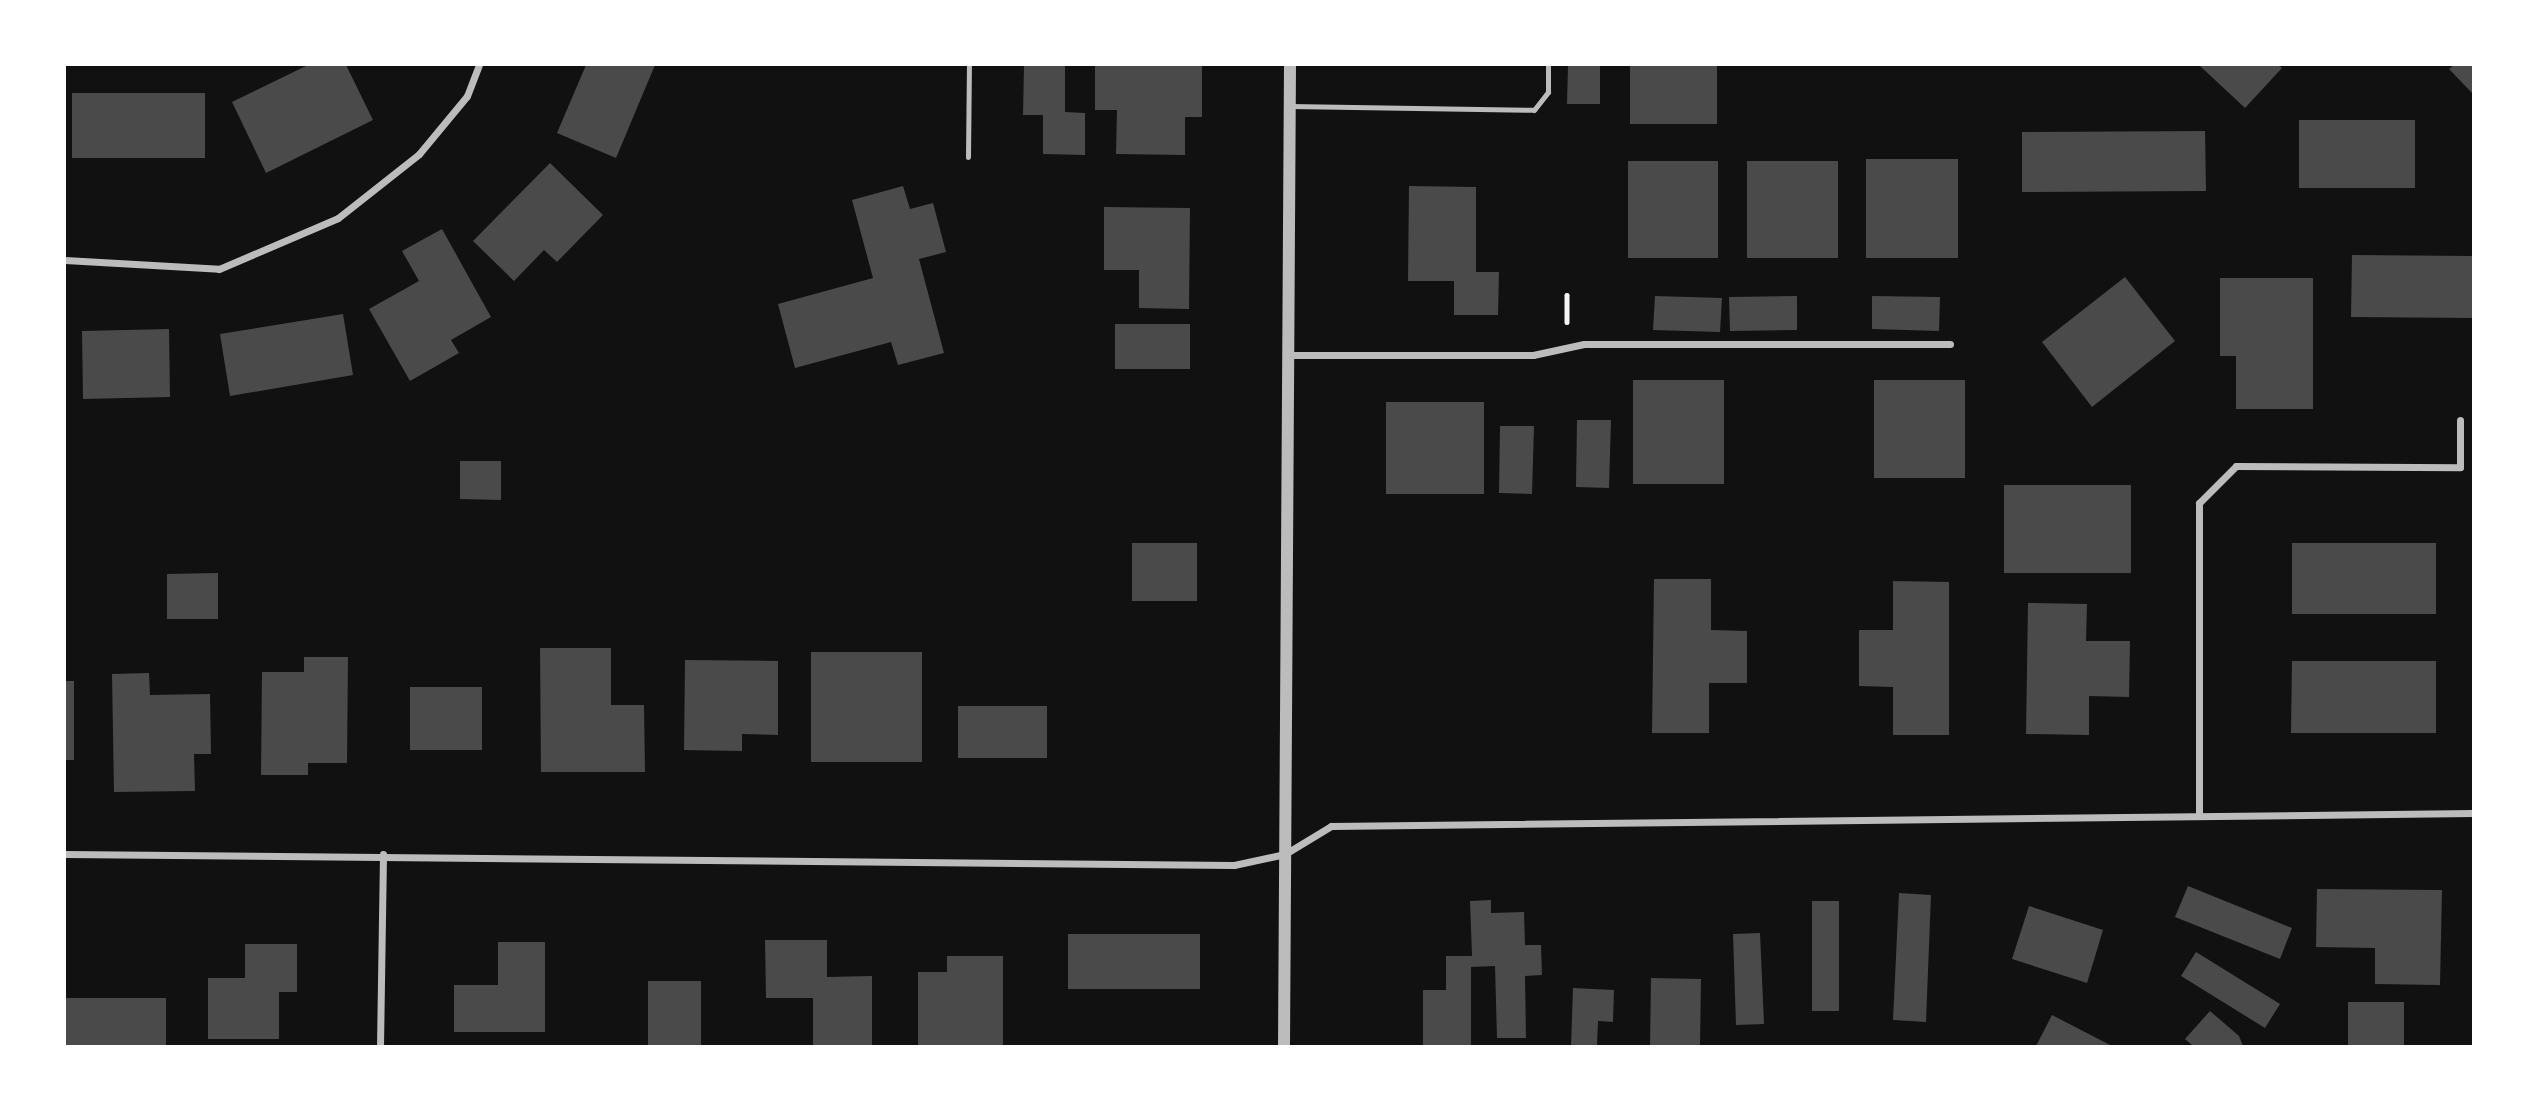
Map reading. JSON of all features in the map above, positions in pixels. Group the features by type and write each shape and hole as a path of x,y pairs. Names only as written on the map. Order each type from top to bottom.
{"street":[{"path":"65,260 219,269 338,218 419,154 467,96 479,65"},
{"path":"1284,1046 1290,65"},
{"path":"1288,355 1533,355 1584,344 1950,344"},
{"path":"2199,815 2199,503 2236,466 2460,467 2460,420"},
{"path":"65,854 383,854 1234,865 1286,854 1331,826 2473,813"},
{"path":"380,1046 383,854"}],"lane":[{"path":"968,157 969,65"},
{"path":"1290,106 1534,110 1548,93 1548,65"}],"building":[{"path":"308,65 346,65 373,120 266,173 232,102"},
{"path":"586,65 655,65 616,158 557,133"},
{"path":"1024,65 1065,65 1065,112 1085,113 1085,155 1043,154 1043,115 1023,115"},
{"path":"1095,65 1202,65 1202,117 1185,117 1185,155 1116,154 1117,110 1095,110"},
{"path":"1568,65 1600,65 1600,104 1567,104"},
{"path":"1630,65 1717,65 1717,124 1630,124"},
{"path":"2199,65 2278,65 2282,68 2245,108"},
{"path":"2454,65 2473,65 2473,94 2449,69"},
{"path":"72,93 205,93 205,158 72,158"},
{"path":"2299,120 2415,120 2415,188 2299,188"},
{"path":"2205,131 2206,191 2022,192 2022,132"},
{"path":"1866,159 1958,159 1958,258 1866,258"},
{"path":"1628,161 1718,161 1718,258 1628,258"},
{"path":"1747,161 1838,161 1838,258 1747,258"},
{"path":"550,163 603,215 557,262 544,250 514,281 473,241"},
{"path":"903,186 910,209 933,203 946,252 919,259 944,353 898,365 891,342 795,368 778,304 873,278 852,200"},
{"path":"1409,186 1476,187 1476,272 1499,272 1498,315 1454,315 1454,281 1408,281"},
{"path":"1104,207 1190,208 1189,309 1139,308 1139,270 1104,270"},
{"path":"442,229 491,317 451,340 459,353 410,381 369,309 419,281 402,251"},
{"path":"2352,255 2473,256 2473,318 2351,317"},
{"path":"2125,277 2175,341 2092,407 2042,342"},
{"path":"2220,278 2313,278 2313,409 2236,409 2236,356 2220,356"},
{"path":"1655,296 1722,298 1720,332 1653,330"},
{"path":"1797,296 1797,330 1730,331 1729,297"},
{"path":"1872,296 1940,297 1939,331 1872,329"},
{"path":"343,314 353,375 230,396 220,334"},
{"path":"1115,324 1190,324 1190,369 1115,369"},
{"path":"169,329 170,397 83,399 82,331"},
{"path":"1633,380 1724,380 1724,484 1633,484"},
{"path":"1874,380 1965,380 1965,478 1874,478"},
{"path":"1386,402 1484,402 1484,494 1386,494"},
{"path":"1577,420 1611,420 1609,488 1576,487"},
{"path":"1500,426 1534,426 1532,494 1499,493"},
{"path":"460,461 501,461 501,500 460,499"},
{"path":"2004,485 2131,485 2131,573 2004,573"},
{"path":"1132,543 1197,543 1197,601 1132,601"},
{"path":"2292,543 2436,543 2436,614 2292,614"},
{"path":"218,573 218,619 167,619 167,574"},
{"path":"1654,579 1711,579 1711,630 1747,631 1747,683 1709,683 1709,733 1652,733"},
{"path":"1893,581 1949,582 1949,735 1893,735 1893,687 1859,686 1859,630 1893,630"},
{"path":"2028,603 2087,604 2086,641 2130,641 2129,697 2089,696 2089,735 2026,734"},
{"path":"540,648 611,648 611,705 644,705 645,772 541,772"},
{"path":"811,652 922,652 922,762 811,762"},
{"path":"304,657 348,657 347,763 308,763 308,775 261,775 262,672 304,672"},
{"path":"685,660 778,661 778,735 742,734 742,751 684,750"},
{"path":"2292,661 2436,661 2436,733 2291,733"},
{"path":"149,673 150,695 210,694 211,754 194,754 195,791 114,792 112,674"},
{"path":"65,681 74,681 74,760 65,760"},
{"path":"410,687 482,687 482,750 410,750"},
{"path":"958,706 1047,706 1047,758 958,758"},
{"path":"2188,886 2292,928 2280,959 2175,917"},
{"path":"2317,889 2442,890 2440,985 2375,984 2375,948 2316,947"},
{"path":"1899,893 1931,895 1926,1022 1893,1020"},
{"path":"1491,900 1491,913 1524,912 1525,945 1541,945 1542,975 1525,976 1526,1038 1497,1038 1495,966 1471,967 1471,1046 1423,1046 1423,990 1446,990 1446,956 1472,956 1470,901"},
{"path":"1812,901 1839,901 1839,1011 1812,1011"},
{"path":"2029,906 2103,930 2087,983 2012,959"},
{"path":"1760,933 1764,1024 1736,1025 1733,934"},
{"path":"1068,934 1200,934 1200,989 1068,989"},
{"path":"765,940 827,940 827,977 872,976 872,1046 813,1046 813,998 766,998"},
{"path":"498,942 545,942 545,1032 454,1032 454,985 498,985"},
{"path":"245,944 297,944 297,992 279,992 279,1039 208,1039 208,978 245,978"},
{"path":"2196,952 2280,1004 2265,1028 2181,976"},
{"path":"947,956 1003,956 1003,1046 918,1046 918,972 947,972"},
{"path":"1651,978 1701,979 1700,1046 1650,1046"},
{"path":"648,981 701,981 701,1046 648,1046"},
{"path":"1573,988 1614,990 1613,1022 1598,1021 1597,1046 1571,1046"},
{"path":"65,998 166,998 166,1046 65,1046"},
{"path":"2348,1002 2404,1002 2404,1046 2348,1046"},
{"path":"2210,1011 2239,1036 2243,1046 2193,1046 2185,1039"},
{"path":"2052,1015 2112,1046 2036,1046"}]}
